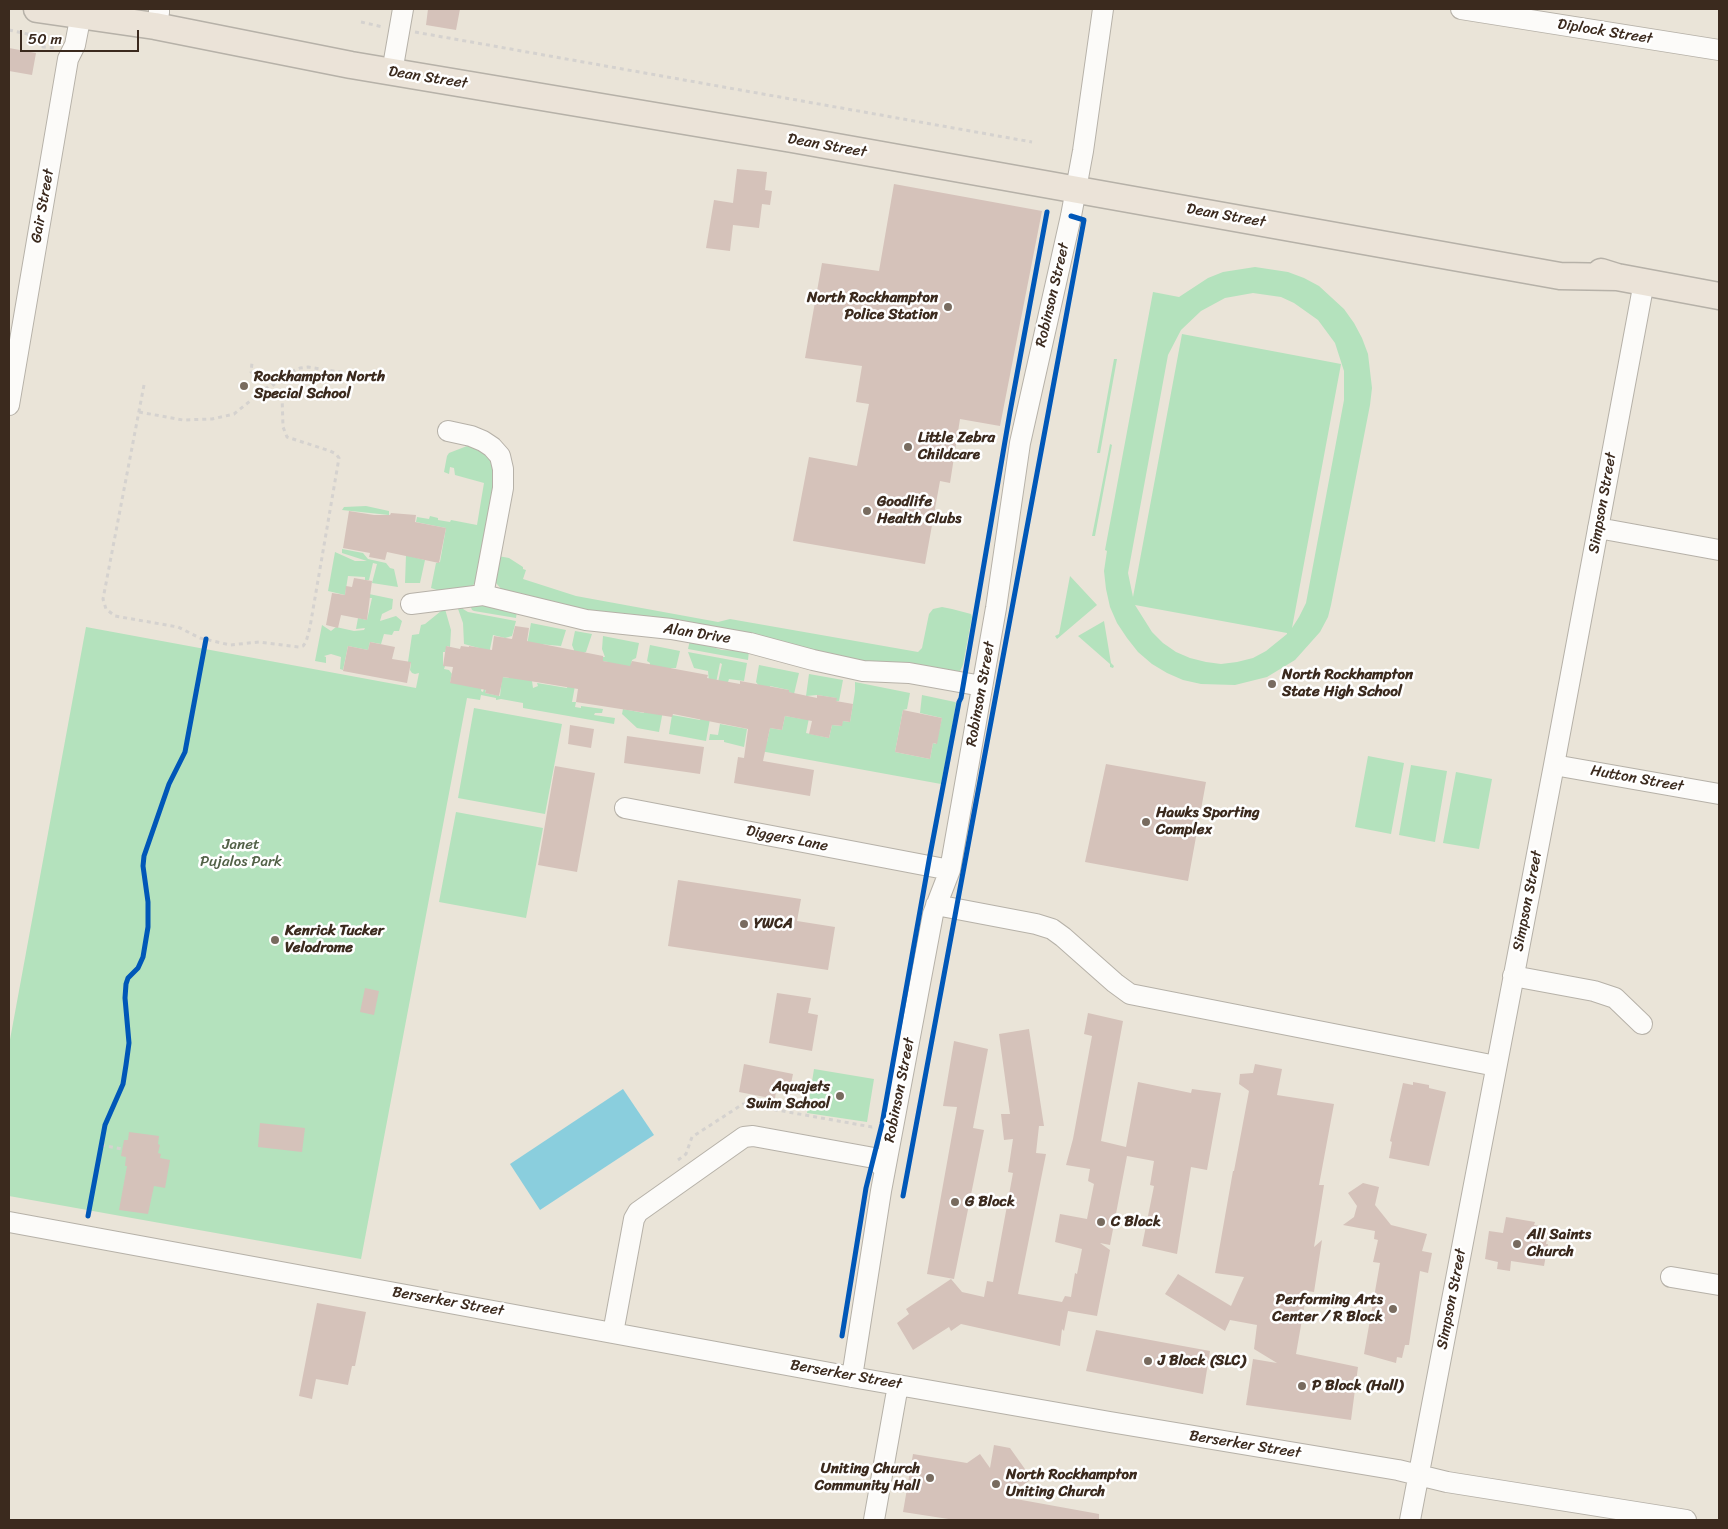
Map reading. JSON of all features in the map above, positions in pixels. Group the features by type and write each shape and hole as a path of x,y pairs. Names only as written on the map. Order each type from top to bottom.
{"main road":[{"name":"Dean Street","path":"37,9 81,12 182,31 396,43"},
{"name":"Dean Street","path":"154,10 396,43 773,136 1077,182 1560,276 1617,277 1719,296"}],"street":[{"path":"396,43 402,9"},
{"name":"Robinson Street","path":"852,1377 879,1164 933,914 950,870 996,608 1020,444 1083,151 1104,9"},
{"name":"Diplock Street","path":"1461,9 1719,50"},
{"name":"Gair Street","path":"9,405 68,59 76,45 81,12"},
{"name":"Simpson Street","path":"1410,1520 1644,282"},
{"path":"448,431 471,436 492,447 500,456 503,468 503,488 484,595"},
{"path":"1598,528 1719,550"},
{"name":"Alan Drive","path":"410,604 484,595 586,620 671,629 750,643 863,671 910,674 982,686"},
{"name":"Hutton Street","path":"1554,765 1719,794"},
{"name":"Diggers Lane","path":"625,808 950,870"},
{"path":"936,905 1036,924 1052,929 1130,994 1496,1066"},
{"path":"1513,976 1594,991 1615,998 1642,1024"},
{"path":"613,1333 634,1219 638,1212 744,1137 753,1136 879,1164"},
{"name":"Berserker Street","path":"9,1222 852,1377 1398,1470 1448,1482 1686,1520"},
{"path":"1671,1277 1719,1285"},
{"path":"874,1520 898,1385"}],"path":[{"path":"361,22 396,43 1032,142"},
{"path":"9,30 37,36 43,47 56,48"},
{"path":"144,385 103,598 104,604 110,613 115,616 178,627 206,639 230,645 259,642 299,648 303,646 308,634 339,458 330,451 287,437 283,427 282,394 272,383 251,372 252,363"},
{"path":"139,412 183,420 212,419 234,414 280,377 300,368 308,367 346,373"},
{"path":"204,649 206,639"},
{"path":"879,1164 882,1124"},
{"path":"100,1154 103,1135"},
{"path":"102,1145 122,1148"}],"green space":[{"path":"1255,267 1288,272 1319,286 1344,309 1362,338 1368,354 1372,388 1328,617 1320,632 1295,660 1267,677 1235,685 1201,684 1183,680 1152,664 1138,652 1117,623 1110,607 1104,571 1107,551 1105,550 1153,292 1179,297 1208,278 1223,272","holes":["1253,293 1281,297 1294,303 1318,320 1335,343 1344,371 1344,400 1306,603 1292,628 1341,364 1182,334 1133,597 1128,573 1168,355 1181,330 1201,311 1225,298","1135,605 1287,633 1287,634 1266,651 1253,658 1221,664 1206,662 1176,652 1163,643 1152,632"]},
{"path":"1114,359 1117,359 1100,453 1097,453"},
{"path":"1110,444 1112,445 1095,536 1092,536"},
{"path":"467,446 474,446 488,453 497,472 478,580 471,587 440,591 431,588 436,563 440,562 446,528 416,522 417,517 429,519 430,516 438,518 438,520 450,522 451,520 477,525 484,483 455,475 454,468 450,467 449,474 444,472 449,453"},
{"path":"366,506 389,511 389,515 342,510 344,507"},
{"path":"342,549 363,553 368,559 386,563 390,568 394,569 398,587 372,583 377,564 373,563 369,580 365,580 365,577 348,576 345,595 328,591 335,552 355,561 367,561 342,553"},
{"path":"406,555 425,560 420,583 405,583"},
{"path":"498,556 509,558 523,567 526,570 523,579 576,596 718,622 730,619 918,652 922,648 929,614 933,609 942,607 952,609 971,614 972,617 963,665 960,671 849,660 612,618 503,591 496,583"},
{"path":"1070,576 1097,605 1057,639 1055,636 1059,634"},
{"path":"369,594 393,599 392,609 382,614 380,621 396,616 402,621 399,631 394,631 392,635 384,634 381,644 370,642 368,650 348,646 343,670 340,669 341,657 331,654 324,656 326,657 326,663 315,661 322,625 331,631 336,627 354,631 364,630 365,628 356,629 358,618 367,620 372,598 369,598"},
{"path":"470,605 517,611 516,618 474,611"},
{"name":"Janet Pujalos Park","path":"457,606 462,606 468,612 516,621 512,636 505,638 493,635 481,691 483,692 485,685 487,685 485,693 500,696 502,677 509,678 510,671 527,645 531,623 566,630 561,646 539,644 532,681 533,688 538,686 537,683 567,688 574,650 572,645 575,631 592,634 586,652 581,654 572,702 576,702 575,707 603,709 602,713 595,713 594,715 615,718 614,724 523,708 523,703 501,699 496,700 496,698 481,695 480,700 467,698 361,1259 9,1196 9,1045 86,627 416,688 419,673 412,673 410,670 411,663 408,662 412,635 419,634 421,625 441,611 445,609 451,630 450,647 447,646 445,652 443,652 444,669 449,670 452,674 450,683 479,648 464,644 463,623"},
{"path":"1104,621 1111,663 1114,666 1113,668 1078,636"},
{"path":"603,636 639,643 636,658 632,660 630,670 602,661 603,657 605,657 602,649"},
{"path":"690,640 722,650 749,651 748,660 688,649"},
{"path":"650,645 680,651 676,668 671,668 659,732 637,728 622,714 623,709 644,713 650,663 647,661"},
{"path":"688,652 747,663 744,681 729,679 728,682 718,682 722,664 720,663 716,683 709,682 708,671 694,668"},
{"path":"759,665 799,673 794,694 789,692 789,690 770,686 761,741 767,742 770,728 782,730 785,716 803,719 813,698 806,733 829,738 832,725 841,726 843,721 850,722 855,682 910,693 907,709 903,710 895,752 930,759 933,743 936,744 942,718 920,713 922,695 955,702 941,784 755,750 759,686 756,682"},
{"path":"809,674 843,680 839,701 836,701 836,698 817,695 806,696"},
{"path":"474,708 562,724 545,814 458,798"},
{"path":"712,708 706,741 669,734 672,715 700,720"},
{"path":"720,724 747,729 744,747 724,742 724,740 709,740 710,734 718,735"},
{"path":"1368,756 1404,763 1391,834 1355,827"},
{"path":"1411,765 1447,771 1435,842 1399,835"},
{"path":"1456,772 1492,779 1479,849 1443,843"},
{"path":"456,812 543,828 526,918 439,902"},
{"name":"Aquajets Swim School","path":"814,1069 874,1079 867,1122 807,1113"}],"water":[{"path":"623,1089 654,1135 540,1210 510,1164"}],"building":[{"path":"428,9 460,9 456,30 426,25"},
{"path":"9,48 36,53 32,75 9,71"},
{"path":"737,169 767,172 765,190 772,191 770,205 762,204 759,228 733,225 730,251 706,248 714,200 733,203"},
{"path":"894,184 1042,211 1000,426 960,419 950,483 940,481 925,564 793,541 809,457 857,466 869,404 856,402 862,366 805,358 822,263 879,271"},
{"path":"349,511 374,515 390,515 391,513 416,515 415,522 446,528 439,563 387,552 385,560 369,557 370,553 343,548"},
{"path":"354,578 372,581 367,620 341,615 338,628 326,625 332,593 345,595 346,586 352,587"},
{"path":"515,626 529,628 527,641 603,656 603,661 630,666 632,661 708,675 707,678 740,684 740,681 789,690 789,692 817,698 817,695 837,698 836,701 853,704 850,722 843,721 842,726 832,725 829,738 809,734 812,721 785,716 782,730 770,728 763,761 814,770 810,796 734,783 738,757 744,758 748,729 673,714 672,717 576,702 578,689 536,682 503,677 499,696 485,693 486,690 450,683 453,667 443,666 446,646 460,649 461,646 469,646 492,650 494,636 512,639"},
{"path":"370,642 395,647 392,659 411,662 407,683 343,671 348,646 368,650"},
{"path":"903,710 942,718 937,744 933,743 930,759 895,752"},
{"path":"570,725 594,729 591,748 568,744"},
{"path":"627,736 704,747 700,774 624,763"},
{"name":"Hawks Sporting Complex","path":"1106,764 1206,782 1188,881 1085,862"},
{"path":"555,766 595,773 577,872 538,865"},
{"name":"YWCA","path":"678,880 801,899 797,921 835,927 828,970 668,946"},
{"path":"365,988 379,991 374,1015 360,1012"},
{"path":"777,993 811,998 808,1013 818,1015 812,1051 769,1043"},
{"path":"1088,1013 1123,1021 1101,1141 1126,1147 1138,1082 1191,1093 1192,1089 1221,1093 1207,1170 1191,1167 1177,1254 1142,1246 1154,1186 1150,1185 1154,1161 1127,1156 1110,1245 1100,1243 1110,1250 1097,1316 1068,1311 1064,1331 1062,1329 1060,1346 961,1324 951,1331 949,1327 913,1350 897,1323 909,1314 906,1309 951,1279 962,1292 984,1297 987,1281 993,1282 1013,1173 1008,1172 1013,1139 1004,1140 1001,1114 1010,1114 999,1034 1029,1029 1044,1126 1039,1126 1036,1153 1046,1154 1018,1294 1062,1302 1065,1296 1071,1297 1082,1249 1055,1242 1060,1214 1087,1219 1094,1184 1088,1181 1090,1169 1066,1165 1073,1139 1092,1036 1084,1034"},
{"name":"G Block","path":"954,1041 988,1049 973,1128 984,1130 954,1279 927,1274 957,1107 943,1106"},
{"path":"744,1064 793,1074 789,1093 776,1091 775,1099 739,1092"},
{"path":"1255,1064 1282,1069 1277,1095 1334,1104 1319,1185 1324,1185 1314,1247 1322,1240 1314,1292 1307,1291 1296,1354 1358,1367 1351,1420 1246,1405 1253,1359 1277,1363 1254,1349 1257,1325 1230,1320 1225,1331 1165,1294 1178,1274 1231,1306 1244,1277 1215,1273 1249,1091 1239,1084 1240,1074 1253,1073"},
{"path":"1413,1082 1429,1085 1429,1088 1446,1092 1429,1166 1389,1158 1392,1142 1390,1141 1403,1083 1413,1085"},
{"path":"260,1123 305,1128 302,1152 258,1147"},
{"path":"129,1132 159,1136 158,1144 160,1145 158,1153 161,1154 160,1158 170,1160 165,1188 154,1186 148,1214 119,1210 127,1166 125,1166 126,1157 121,1156 124,1140 128,1140"},
{"name":"Performing Arts Center / R Block","path":"1363,1183 1379,1187 1375,1205 1391,1225 1427,1234 1422,1251 1432,1253 1428,1273 1420,1271 1409,1345 1405,1345 1402,1358 1397,1357 1396,1363 1364,1354 1380,1263 1373,1262 1378,1240 1374,1239 1375,1231 1343,1225 1354,1217 1357,1206 1348,1193"},
{"name":"All Saints Church","path":"1506,1217 1535,1222 1534,1225 1544,1227 1548,1233 1546,1244 1548,1244 1544,1266 1511,1261 1510,1271 1497,1269 1498,1262 1485,1259 1489,1231 1503,1233"},
{"path":"317,1303 366,1312 355,1366 352,1366 348,1385 316,1379 312,1399 299,1396"},
{"name":"J Block (SLC)","path":"1096,1330 1210,1351 1203,1394 1086,1371"},
{"path":"994,1445 1010,1448 1032,1479 1005,1497 1099,1514 1099,1520 955,1520 903,1512 913,1454 967,1463 980,1454 990,1468"}],"cycle path":[{"path":"842,1336 866,1188 882,1124 930,855 961,698 1010,412 1047,212"},
{"path":"903,1196 1084,220 1071,216"},
{"path":"88,1216 105,1125 123,1084 129,1043 125,998 126,984 128,978 138,968 143,957 148,927 148,902 143,866 144,856 169,784 185,752 206,639"}],"place":[{"name":"North Rockhampton Police Station","path":"948,307"},
{"name":"Rockhampton North Special School","path":"244,386"},
{"name":"Little Zebra Childcare","path":"908,447"},
{"name":"Goodlife Health Clubs","path":"867,511"},
{"name":"North Rockhampton State High School","path":"1272,684"},
{"name":"Hawks Sporting Complex","path":"1146,822"},
{"name":"YWCA","path":"744,924"},
{"name":"Kenrick Tucker Velodrome","path":"275,940"},
{"name":"Aquajets Swim School","path":"840,1096"},
{"name":"G Block","path":"955,1202"},
{"name":"C Block","path":"1101,1222"},
{"name":"All Saints Church","path":"1517,1244"},
{"name":"Performing Arts Center / R Block","path":"1393,1309"},
{"name":"J Block (SLC)","path":"1148,1361"},
{"name":"P Block (Hall)","path":"1302,1386"},
{"name":"Uniting Church Community Hall","path":"930,1478"},
{"name":"North Rockhampton Uniting Church","path":"996,1484"}]}
